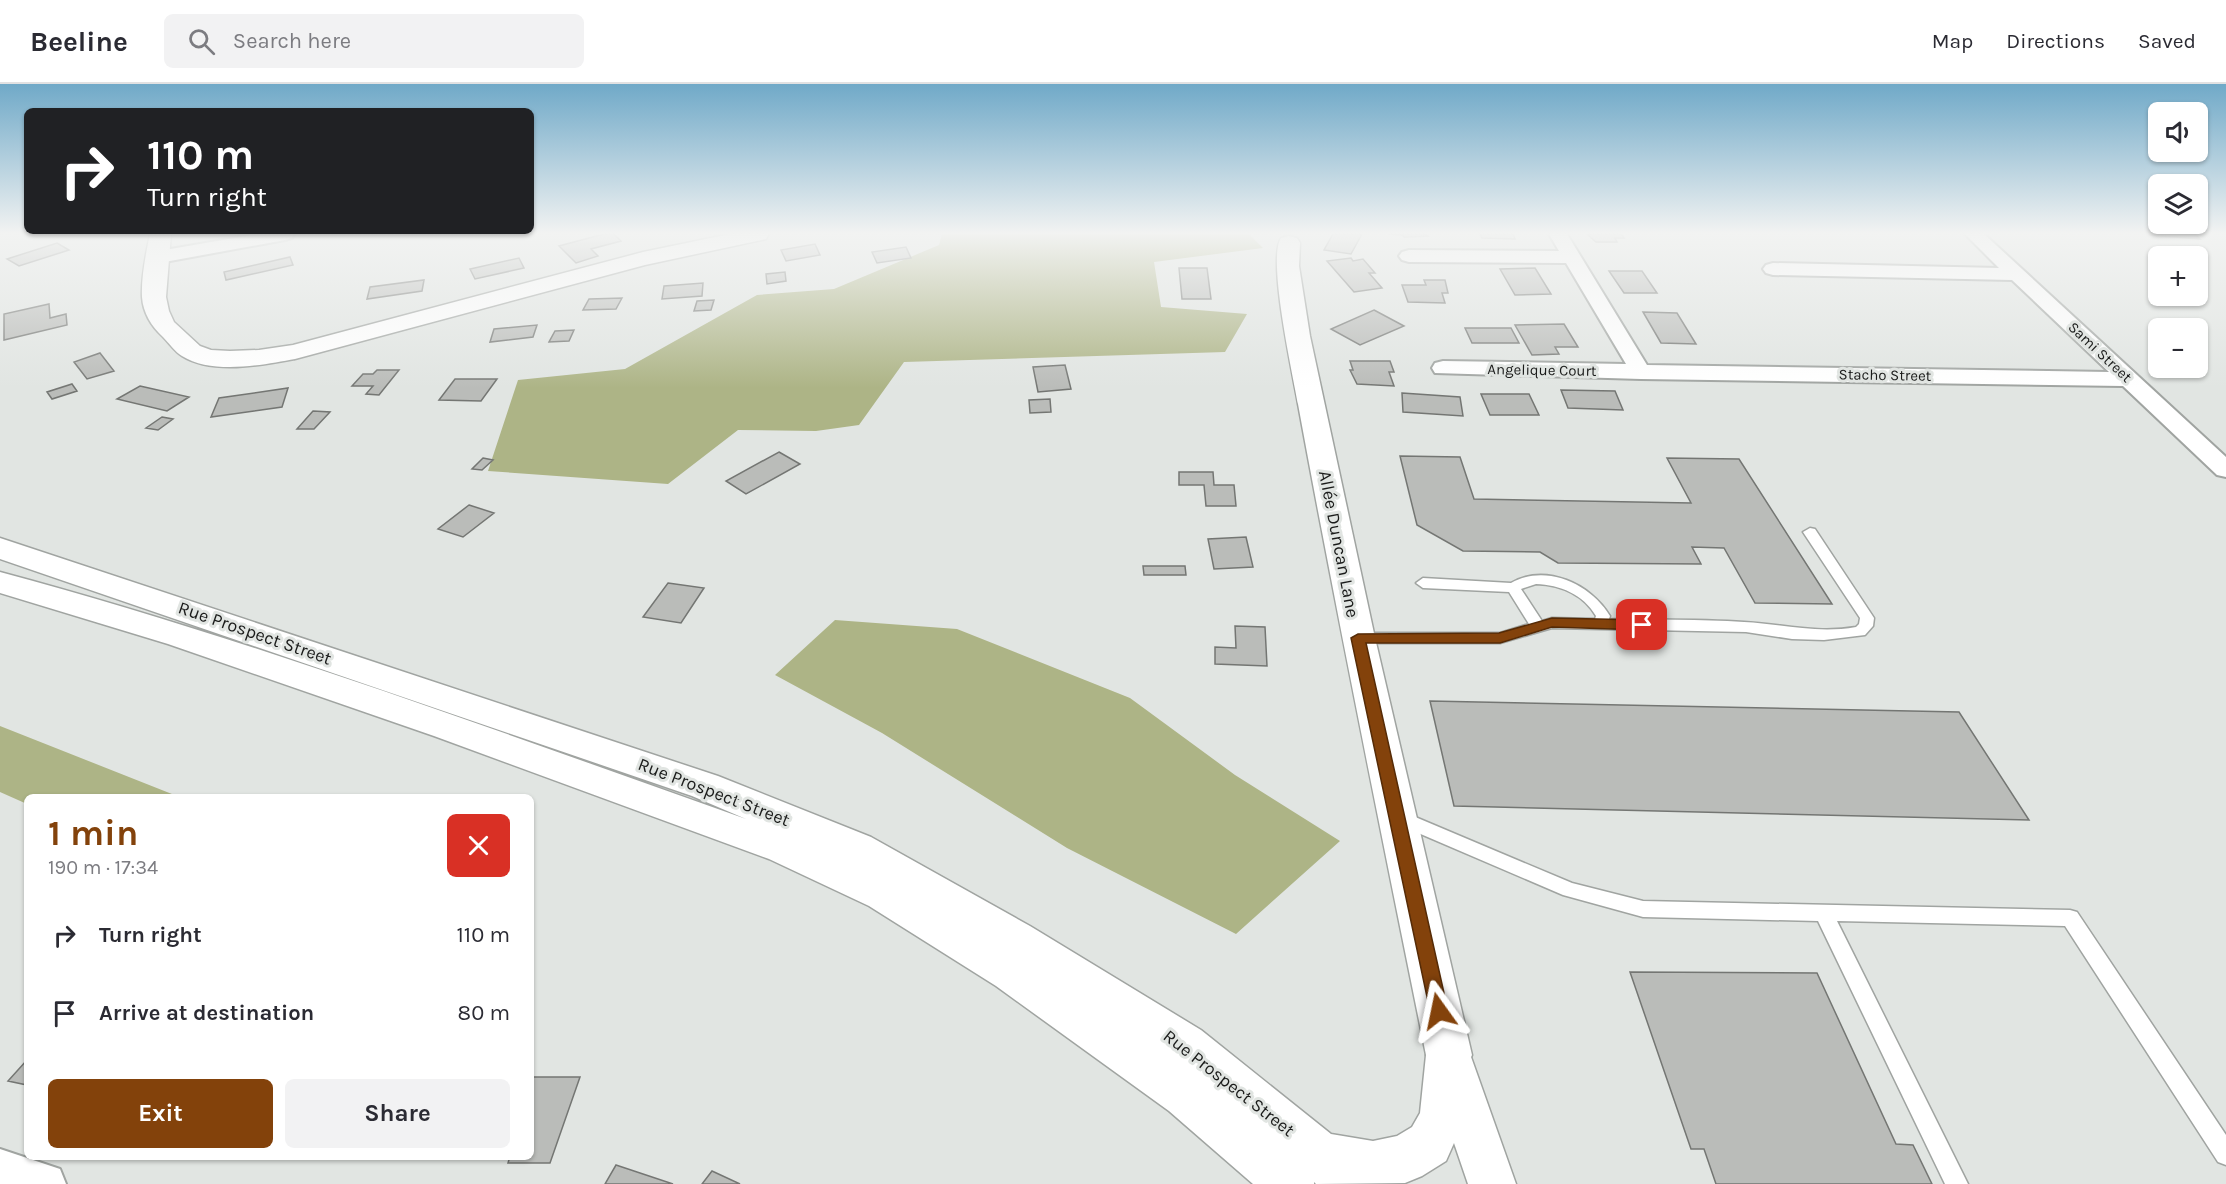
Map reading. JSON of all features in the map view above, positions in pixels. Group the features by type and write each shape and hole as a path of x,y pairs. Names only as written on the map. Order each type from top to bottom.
{"main road":[{"path":"155,285 154,297 164,326 190,351 207,357 250,359 295,352 541,285"},
{"name":"Allée Duncan Lane","path":"1291,285 1296,326 1358,638 1449,1055"},
{"name":"Rue Prospect Street","path":"0,548 705,786 857,849 1015,939 1185,1045 1322,1175"},
{"name":"Rue Prospect Street","path":"0,582 180,636 447,727 783,848 873,890 1011,973 1185,1095 1322,1175"},
{"path":"1322,1175 1404,1159 1429,1144 1443,1117 1449,1055"},
{"path":"1449,1055 1492,1184"}],"street":[{"path":"1590,285 1641,372"},
{"name":"Sami Street","path":"2029,285 2226,470"},
{"name":"Angelique Court","path":"1443,368 1641,372"},
{"name":"Stacho Street","path":"1641,372 2128,379"},
{"path":"0,1170 45,1184"}],"lane":[{"path":"1358,638 1500,638 1515,635 1537,625 1552,623 1746,627 1792,634 1824,635 1860,631 1866,626 1867,618 1810,532"},
{"path":"1423,583 1513,588 1520,581 1536,579 1555,582 1574,589 1599,607 1603,616 1600,624"},
{"path":"1513,588 1537,625"},
{"path":"1398,817 1569,890 1642,909 2070,918 2226,1154"},
{"path":"1824,913 1956,1184"}],"green space":[{"path":"843,285 1158,285 1161,307 1247,314 1225,352 904,362 859,425 816,431 738,430 668,484 488,471 518,380 625,369 757,295 834,289"},
{"path":"835,620 957,629 1130,698 1235,775 1340,841 1236,934 1067,848 882,733 775,675"},
{"path":"0,726 172,794 24,794 24,803 0,792"}],"building":[{"path":"423,285 422,291 367,299 370,287"},
{"path":"703,285 702,296 662,299 664,286"},
{"path":"1181,285 1209,285 1211,299 1182,299"},
{"path":"1348,285 1380,285 1382,288 1354,292"},
{"path":"1402,285 1446,285 1448,293 1442,293 1445,303 1408,302"},
{"path":"1509,285 1546,285 1551,294 1515,295"},
{"path":"1619,285 1652,285 1657,293 1624,293"},
{"path":"622,298 616,309 583,310 589,299"},
{"path":"714,300 711,310 694,311 697,301"},
{"path":"49,304 50,318 66,314 67,325 4,340 4,314"},
{"path":"1374,310 1404,326 1360,345 1331,329"},
{"path":"1643,312 1677,313 1696,344 1661,343"},
{"path":"1564,324 1578,347 1555,347 1559,354 1532,355 1515,325"},
{"path":"537,325 533,337 490,342 494,329"},
{"path":"1465,328 1511,328 1519,343 1472,343"},
{"path":"574,330 569,341 549,342 555,331"},
{"path":"100,353 114,371 87,379 74,362"},
{"path":"1350,361 1390,361 1394,372 1389,372 1394,386 1357,384 1350,370 1353,370"},
{"path":"1065,365 1071,389 1038,392 1033,367"},
{"path":"377,370 399,370 379,395 366,394 373,386 352,386 363,374 373,374"},
{"path":"455,379 497,379 481,401 439,400"},
{"path":"72,384 77,391 52,399 47,392"},
{"path":"140,386 189,397 167,411 117,399"},
{"path":"288,388 282,407 211,417 219,398"},
{"path":"1561,390 1615,391 1623,410 1568,408"},
{"path":"1402,393 1460,397 1463,416 1403,412"},
{"path":"1481,394 1529,394 1539,415 1490,415"},
{"path":"1050,399 1051,412 1030,413 1029,400"},
{"path":"313,411 330,412 314,429 297,429"},
{"path":"162,417 173,419 158,430 146,428"},
{"path":"779,452 800,464 746,494 726,481"},
{"path":"1400,456 1460,457 1474,499 1691,503 1667,458 1739,459 1832,604 1755,603 1724,548 1692,547 1701,564 1558,563 1540,552 1463,551 1417,525"},
{"path":"483,458 493,460 482,470 472,469"},
{"path":"1179,472 1213,472 1214,485 1234,485 1236,506 1206,506 1204,485 1179,485"},
{"path":"469,505 494,513 463,537 438,529"},
{"path":"1246,537 1253,567 1214,569 1208,539"},
{"path":"1143,566 1185,566 1186,575 1144,575"},
{"path":"668,583 704,588 681,623 643,617"},
{"path":"1235,626 1265,627 1267,666 1215,664 1215,647 1236,648"},
{"path":"1430,701 1959,712 2029,820 1454,806"},
{"path":"1630,972 1817,973 1896,1144 1913,1145 1932,1184 1716,1184 1704,1149 1691,1149"},
{"path":"24,1063 24,1084 8,1081"},
{"path":"534,1077 580,1077 550,1163 508,1163 509,1160 534,1160"},
{"path":"616,1165 673,1184 605,1184"},
{"path":"712,1171 740,1184 702,1184"}],"route":[{"path":"1439,1011 1358,638 1500,638 1515,635 1537,625 1552,623 1642,625"}]}
